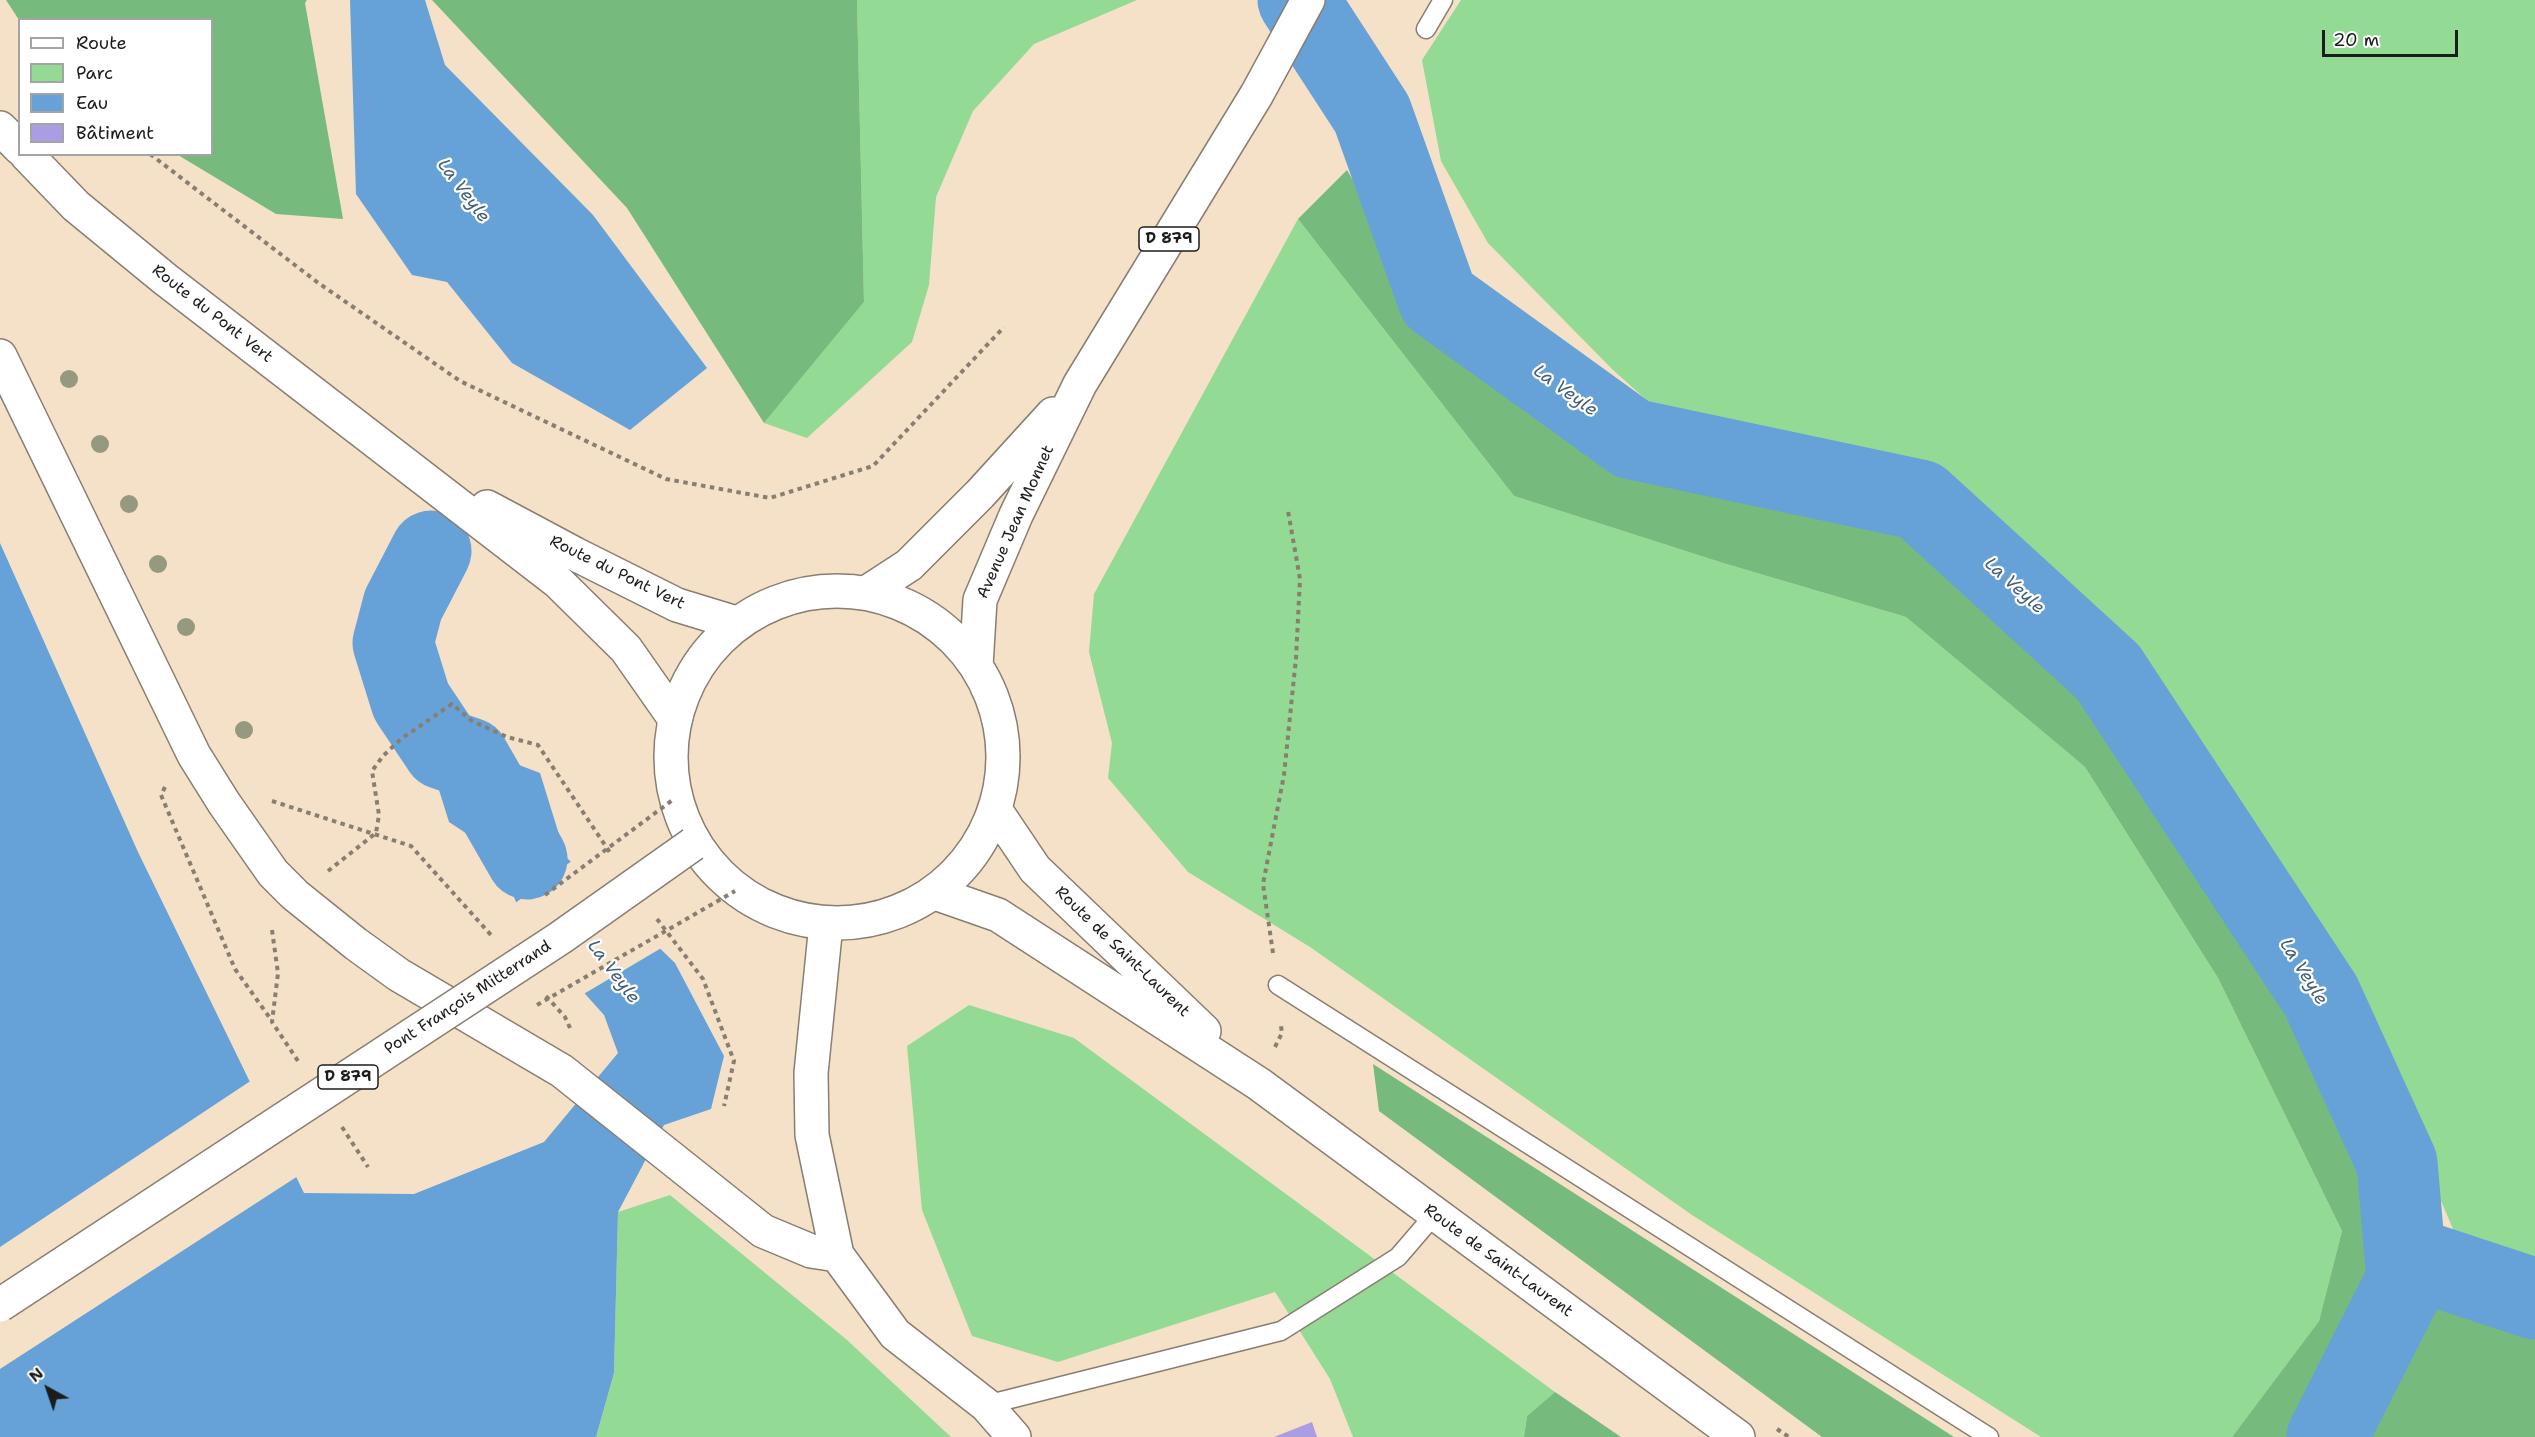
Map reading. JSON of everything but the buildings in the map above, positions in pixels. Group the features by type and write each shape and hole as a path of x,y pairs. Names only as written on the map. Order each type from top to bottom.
{"main road":[{"name":"Avenue Jean Monnet","path":"976,666 980,600 1016,515 1080,384 1257,94 1308,0"},
{"path":"0,128 18,146"},
{"name":"Route du Pont Vert","path":"28,156 76,206 165,279 407,463 558,582 626,649 675,720"},
{"path":"0,356 194,755 273,873 295,895 399,975 558,1068 763,1231 811,1251 837,1255"},
{"name":"Avenue Jean Monnet","path":"866,593 909,565 980,494 1080,384"},
{"name":"Route du Pont Vert","path":"407,463 575,554 677,604 736,623"},
{"path":"828,590 866,593 877,594 923,613 958,642 985,679 1000,721 1004,766 996,811 975,851 935,893 883,918 826,924 778,914 735,891 693,844 682,822 674,799 669,750 678,702 702,659 736,623 780,599 828,590"},
{"name":"Route de Saint-Laurent","path":"996,811 1035,869 1260,1084"},
{"name":"Pont François Mitterrand","path":"0,1305 560,938 693,844"},
{"name":"Route de Saint-Laurent","path":"935,893 998,915 1260,1084 1738,1437"},
{"path":"826,924 811,1073 812,1135 837,1255 896,1334 986,1405 1014,1437"}],"lane":[{"path":"1426,29 1443,0"},
{"path":"1278,985 1989,1437"},
{"path":"986,1405 1281,1330 1398,1257 1435,1214"}],"path":[{"path":"153,156 317,282 460,381 666,479 770,498 873,466 1004,327"},
{"path":"1260,1084 1282,1033 1278,985 1263,884 1284,774 1296,658 1300,579 1288,511"},
{"path":"401,739 440,711"},
{"path":"194,755 169,778 161,795 235,969 272,1022"},
{"path":"224,803 241,797 256,796 411,846 496,941"},
{"path":"542,991 565,1017 574,1037 569,1051 558,1068"}],"green space":[{"path":"6,0 307,0 305,3 343,219 276,214 180,156 213,156 213,18 18,18"},
{"path":"432,0 857,0 864,302 764,423 627,208"},
{"path":"857,0 1137,0 1034,44 973,111 936,197 929,285 912,342 807,438 764,423 864,302"},
{"path":"1461,0 2535,0 2535,1265 2456,1236 2398,1100 2320,933 2129,656 1929,471 1662,414 1612,369 1488,243 1441,161 1422,60"},
{"path":"1347,170 1427,309 1625,456 1903,525 2086,689 2197,837 2363,1171 2373,1267 2435,1303 2535,1334 2535,1437 2232,1437 2319,1321 2342,1231 2218,978 2085,767 1906,617 1723,563 1514,496 1298,219"},
{"path":"1298,219 1514,496 1723,563 1906,617 2085,767 2218,978 2342,1231 2319,1321 2232,1437 2041,1437 1692,1215 1310,947 1188,872 1108,778 1112,743 1089,652 1094,594"},
{"path":"969,1005 1074,1038 1555,1392 1527,1416 1524,1437 1353,1437 1330,1379 1275,1292 1058,1362 972,1336 922,1210 907,1046"},
{"path":"1373,1064 1954,1437 1822,1437 1379,1111"},
{"path":"670,1195 847,1340 951,1437 596,1437 614,1373 618,1212"},
{"path":"1555,1392 1621,1437 1524,1437 1527,1416"}],"water":[{"path":"350,0 425,0 445,65 593,215 707,368 630,430 512,363 447,282 412,275 356,194"},
{"path":"0,543 138,852 304,1193 414,1194 544,1142 618,1053 604,1015 527,929 496,853 449,822 439,790 485,752 540,773 566,857 675,963 724,1056 711,1109 664,1125 618,1212 614,1373 596,1437 0,1437"}],"pier":[{"path":"573,860 663,947 582,995 525,931 514,904"},
{"path":"252,1080 298,1176 0,1369 0,1247"}],"waterway":[{"name":"La Veyle","path":"1298,0 1372,114 1438,299 1632,439 1920,500 2108,672 2321,996 2397,1163 2407,1279 2327,1437"},
{"name":"La Veyle","path":"431,551 403,605 393,643 411,701 443,749 469,758 527,859"},
{"path":"2405,1256 2535,1299"}]}
